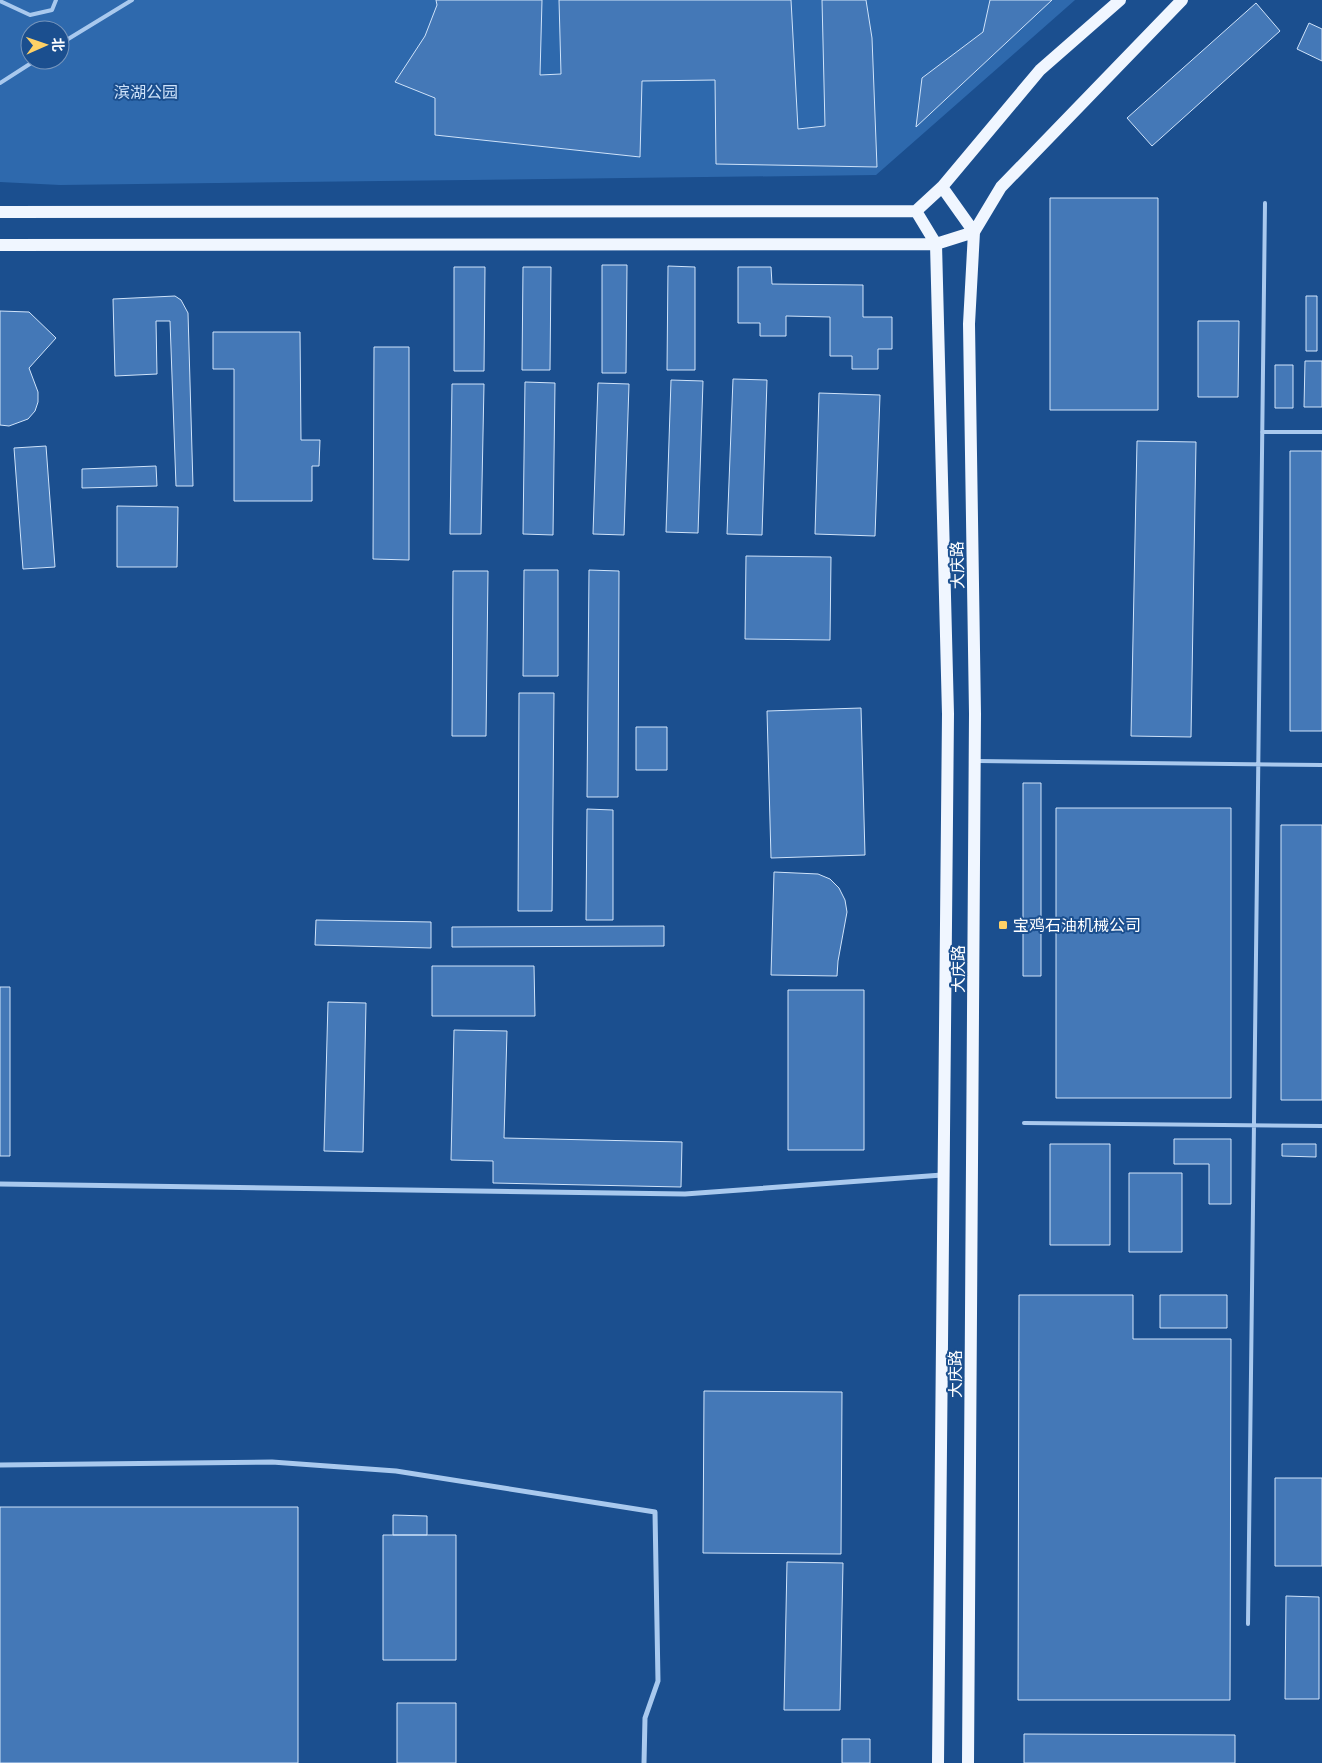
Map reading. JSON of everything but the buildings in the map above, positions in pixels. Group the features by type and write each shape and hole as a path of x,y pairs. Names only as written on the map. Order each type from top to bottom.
{"main road":[{"path":"0,212 916,212 942,187 1040,70 1120,0"},
{"path":"0,245 936,244 974,232 1002,187 1182,0"},
{"path":"942,187 974,232"},
{"path":"916,212 936,244"},
{"name":"大庆路","path":"968,1763 975,760 969,324 974,232"},
{"name":"大庆路","path":"936,244 948,714 938,1763"}],"street":[{"path":"0,1184 685,1194 945,1175"},
{"path":"0,1465 272,1462 396,1471 655,1512 658,1681 645,1718 644,1763"}],"lane":[{"path":"0,1 30,15 52,10 56,0"},
{"path":"70,38 132,0"},
{"path":"0,83 20,70"},
{"path":"1248,1624 1265,204"},
{"path":"1262,432 1322,432"},
{"path":"975,760 1322,765"},
{"path":"1024,1123 1322,1126"}],"green space":[{"name":"滨湖公园","path":"0,0 1075,0 876,175 60,185 0,182"}],"place":[{"name":"宝鸡石油机械公司","path":"1003,925"}]}
